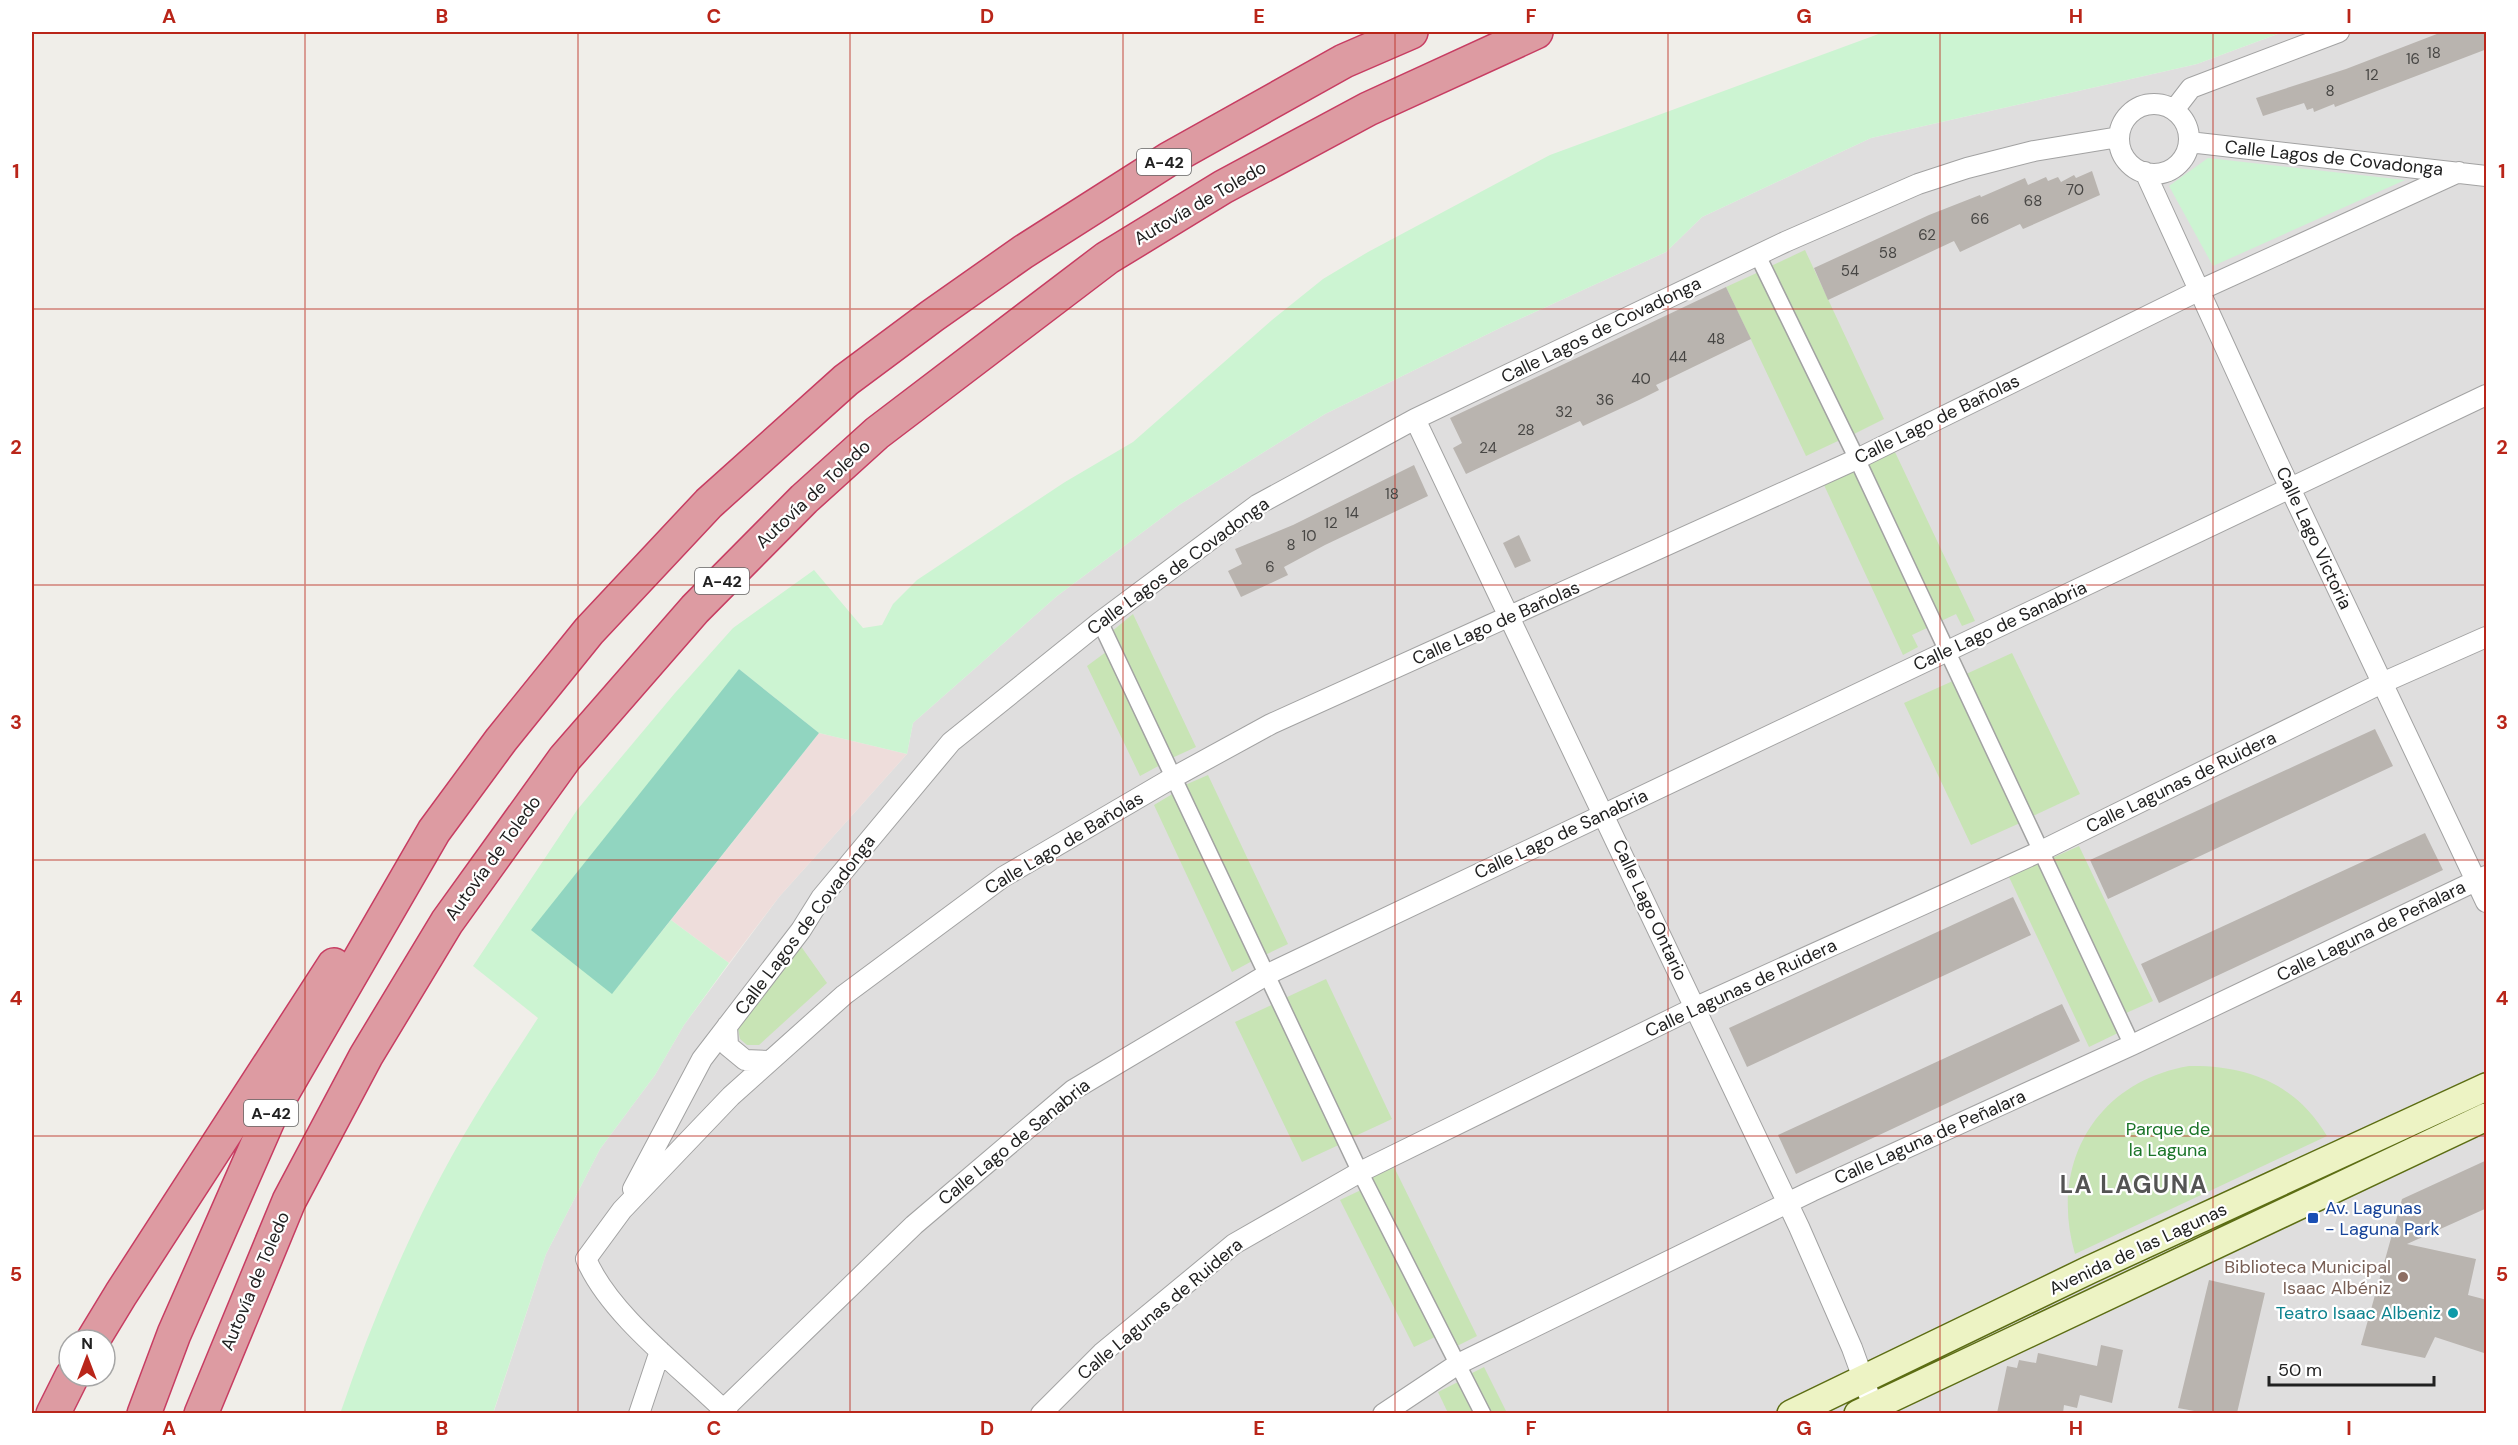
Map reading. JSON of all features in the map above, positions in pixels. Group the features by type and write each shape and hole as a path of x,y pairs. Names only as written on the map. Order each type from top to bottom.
{"highway":[{"name":"A-42","path":"144,1413 174,1334 272,1112 434,831 501,740 589,631 709,503 846,381 932,315 1023,252 1169,159 1344,62 1411,32"},
{"name":"Autovía de Toledo","path":"201,1413 289,1201 366,1056 447,922 565,758 694,609 804,499 877,433 1107,258 1223,187 1368,109 1536,32"},
{"path":"101,1328 320,984 434,831"},
{"path":"53,1413 66,1388"}],"main road":[{"name":"Avenida de las Lagunas","path":"1791,1413 2089,1270 2487,1087"},
{"name":"Avenida de las Lagunas","path":"1868,1411 2487,1117"}],"street":[{"path":"2174,110 2191,88 2339,32"},
{"path":"2144,105 2163,105 2174,110 2186,124 2189,142 2186,154 2169,171 2145,172 2126,160 2119,137 2125,119 2144,105"},
{"name":"Calle Lagos de Covadonga","path":"622,1210 702,1059 801,930 821,898 951,742 1100,622 1257,505 1415,419 1758,256 1942,175 2034,151 2119,137"},
{"name":"Calle Lagos de Covadonga","path":"2189,142 2484,174"},
{"name":"Calle Lago Victoria","path":"2145,172 2198,291 2382,683 2481,878 2487,902"},
{"name":"Calle Lago de Bañolas","path":"622,1210 730,1096 844,995 1003,877 1174,777 1271,724 1857,459 2198,291 2459,172"},
{"path":"1758,256 1857,459 2132,1045"},
{"name":"Calle Lago de Sanabria","path":"726,1411 914,1225 1073,1090 1268,974 2487,395"},
{"name":"Calle Lago Ontario","path":"1415,419 1511,616 1788,1204 1864,1379 1868,1411"},
{"path":"1100,622 1360,1172 1483,1413"},
{"name":"Calle Lagunas de Ruidera","path":"1041,1413 1092,1362 1234,1244 1360,1172 1696,1007 2041,851 2382,683 2487,637"},
{"name":"Calle Laguna de Peñalara","path":"1383,1413 1458,1364 1788,1204 2132,1045 2481,878"},
{"path":"728,1026 728,1046 745,1060 770,1061"},
{"path":"622,1210 586,1259 596,1281 660,1351 726,1411"},
{"path":"639,1413 660,1351"}],"shaded area":[{"path":"2283,32 2486,32 2486,1413 493,1414 546,1254 600,1149 655,1075 684,1025 779,897 907,754 913,723 1057,596 1179,505 1325,414 1502,327 1666,252 1702,217 1871,138 2197,64"},
{"path":"819,733 907,754 779,897 729,963 671,920"}],"green space":[{"path":"1884,32 2283,32 2197,64 1871,138 1702,217 1666,252 1502,327 1325,414 1179,505 1057,596 913,723 907,754 819,733 739,669 612,993 671,920 729,963 684,1025 655,1075 600,1149 546,1254 493,1413 340,1414 383,1300 434,1189 482,1105 538,1018 473,966 577,810 733,628 814,570 863,628 882,625 893,604 917,580 1065,482 1133,442 1272,320 1323,279 1368,252 1550,155"},
{"path":"2208,158 2405,180 2213,266 2169,186"},
{"path":"1805,250 1884,419 1850,436 1771,266"},
{"path":"1761,271 1840,440 1806,456 1726,287"},
{"path":"1895,452 1975,621 1962,626 1956,614 1939,622 1865,465"},
{"path":"1855,471 1929,627 1912,635 1918,647 1903,655 1824,485"},
{"path":"1133,614 1196,747 1172,758 1111,632"},
{"path":"1106,652 1162,764 1140,776 1087,666"},
{"path":"2012,653 2080,794 2033,816 1964,675"},
{"path":"739,669 819,733 612,994 531,930"},
{"path":"1955,680 2020,823 1971,845 1904,703"},
{"path":"1208,775 1288,944 1265,955 1185,785"},
{"path":"1174,793 1254,960 1232,972 1154,805"},
{"path":"2079,846 2153,1001 2124,1014 2050,859"},
{"path":"2039,863 2120,1032 2089,1047 2009,877"},
{"path":"800,945 827,983 759,1045 747,1045 740,1039 738,1029"},
{"path":"1326,979 1392,1119 1351,1138 1285,998"},
{"path":"1276,1003 1343,1143 1302,1162 1235,1022"},
{"name":"Parque de la Laguna","path":"2189,1066 2231,1069 2268,1081 2301,1103 2327,1136 2075,1254 2069,1221 2069,1189 2075,1160 2087,1133 2105,1109 2128,1090 2156,1075"},
{"path":"1394,1167 1477,1336 1455,1347 1371,1178"},
{"path":"1361,1190 1435,1337 1414,1347 1340,1200"},
{"path":"1484,1367 1507,1413 1489,1413 1470,1374"},
{"path":"1460,1381 1476,1413 1448,1413 1438,1392"}],"building":[{"path":"2442,32 2487,32 2487,49 2335,107 2334,104 2314,112 2313,108 2307,110 2304,103 2263,116 2256,98 2346,69"},
{"path":"2092,171 2100,195 2023,229 2020,224 1960,252 1954,241 1828,300 1814,268 1929,215 1980,195 1981,197 2025,178 2028,185 2046,177 2048,181 2058,177 2061,182 2074,175 2076,178"},
{"path":"1726,287 1751,339 1656,385 1659,390 1639,400 1583,426 1580,421 1466,474 1453,448 1462,443 1450,418"},
{"path":"1414,465 1428,496 1284,567 1288,575 1241,597 1228,571 1242,564 1235,549 1293,525"},
{"path":"1519,535 1531,561 1515,568 1503,543"},
{"path":"2375,729 2393,766 2108,899 2090,860"},
{"path":"2425,833 2443,870 2159,1003 2141,964"},
{"path":"2013,897 2031,935 1747,1067 1729,1028"},
{"path":"2062,1004 2080,1041 1796,1174 1778,1135"},
{"path":"2487,1160 2487,1208 2407,1244 2476,1259 2468,1295 2487,1300 2487,1354 2435,1337 2425,1358 2361,1345 2402,1199"},
{"path":"2209,1280 2265,1293 2237,1413 2205,1413 2178,1408"},
{"path":"2101,1345 2123,1350 2112,1403 2080,1395 2077,1408 2064,1405 2063,1413 1997,1413 2007,1366 2017,1368 2019,1360 2036,1363 2038,1353 2097,1366"}],"place":[{"name":"Av. Lagunas - Laguna Park","path":"2313,1218"},
{"name":"Biblioteca Municipal Isaac Albéniz","path":"2403,1277"},
{"name":"Teatro Isaac Albeniz","path":"2453,1313"}],"district":[{"name":"LA LAGUNA","path":"2134,1184"}]}
